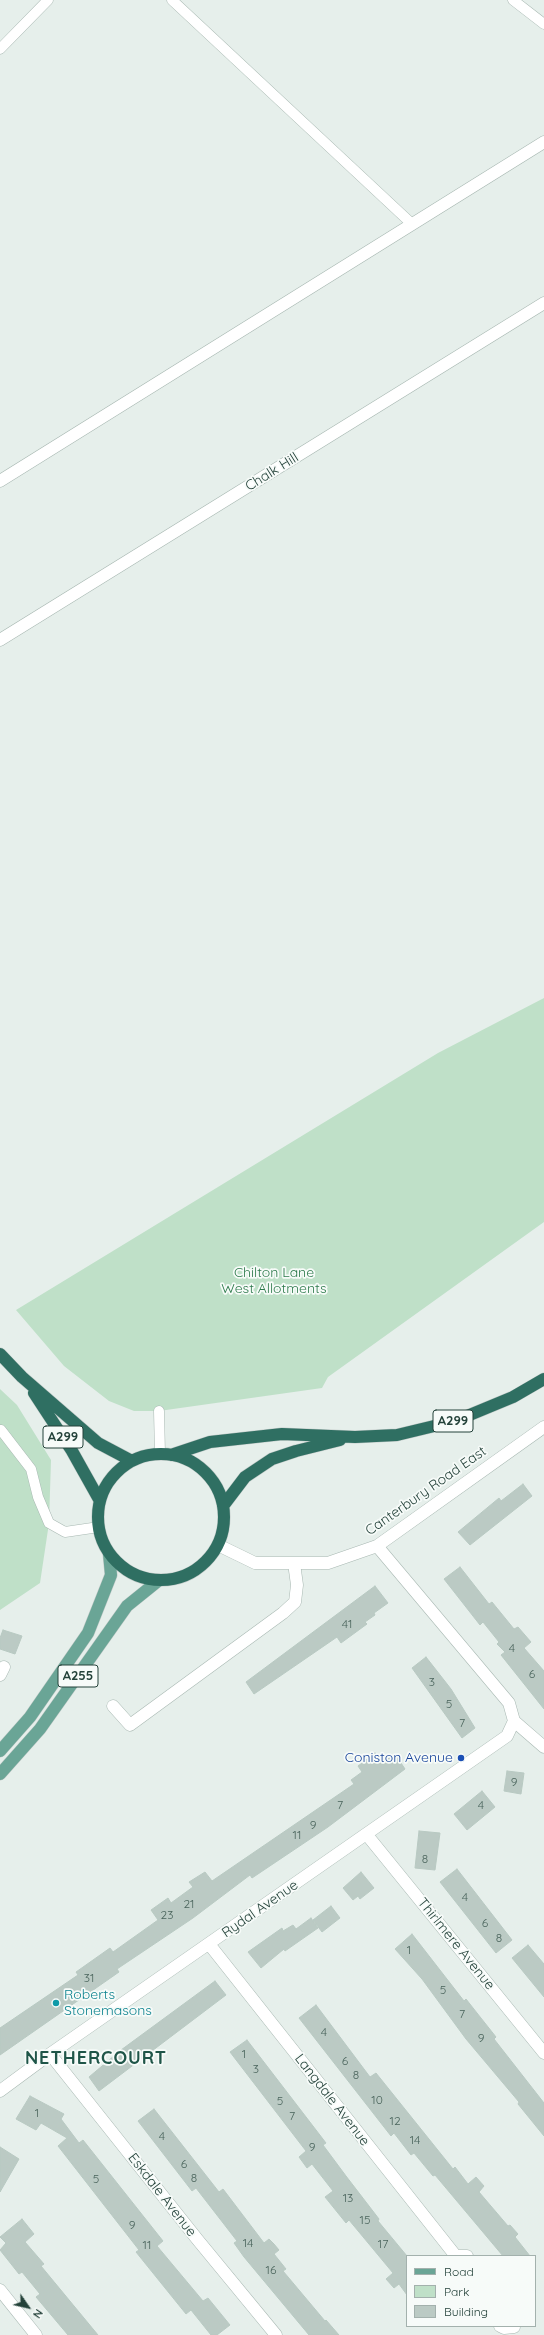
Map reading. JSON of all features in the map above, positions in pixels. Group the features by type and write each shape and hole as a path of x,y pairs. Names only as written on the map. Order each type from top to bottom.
{"highway":[{"name":"A299","path":"0,1354 22,1377 98,1443 132,1461"},
{"name":"A299","path":"22,1377 72,1451 100,1501"},
{"name":"A299","path":"166,1454 210,1442 282,1434 355,1437 396,1435 455,1421 513,1397 544,1379"},
{"name":"A299","path":"223,1506 245,1477 272,1459 296,1451 355,1437"},
{"path":"166,1454 186,1459 200,1467 215,1484 223,1506 224,1526 218,1546 207,1560 193,1572 176,1579 158,1580 134,1574 123,1568 109,1554 102,1541 99,1527 100,1501 112,1478 132,1461 145,1456 166,1454"}],"main road":[{"name":"A255","path":"0,1751 30,1717 88,1633 111,1575 109,1554"},
{"name":"A255","path":"0,1774 40,1729 127,1606 158,1580"}],"street":[{"path":"0,481 544,142"},
{"name":"Chalk Hill","path":"0,640 544,303"},
{"name":"Canterbury Road East","path":"218,1546 255,1563 328,1563 377,1546 542,1431"},
{"path":"377,1546 510,1703 514,1721 544,1747"},
{"path":"113,1706 130,1724 283,1613 295,1602 297,1585 294,1563"},
{"name":"Rydal Avenue","path":"0,2091 50,2054 367,1835 507,1736 514,1721"},
{"name":"Thirlmere Avenue","path":"367,1835 544,2053"},
{"name":"Langdale Avenue","path":"210,1944 454,2255"},
{"name":"Eskdale Avenue","path":"50,2054 197,2239 276,2335"},
{"path":"0,2290 36,2335"},
{"path":"502,2327 517,2329"}],"lane":[{"path":"0,49 48,0"},
{"path":"172,0 412,224"},
{"path":"513,0 544,24"},
{"path":"159,1411 166,1454"},
{"path":"1,1430 30,1469 38,1497 50,1523 65,1532 99,1527"}],"green space":[{"name":"Chilton Lane West Allotments","path":"544,998 544,1222 328,1377 322,1388 159,1411 134,1411 109,1401 64,1366 16,1310 438,1053"},
{"path":"0,1389 17,1405 51,1460 49,1523 40,1583 0,1610"}],"building":[{"path":"523,1484 532,1496 470,1545 458,1532 499,1498 501,1501"},
{"path":"460,1567 489,1604 492,1602 514,1629 518,1627 531,1642 524,1648 544,1671 544,1709 501,1655 505,1652 497,1644 499,1642 483,1622 480,1625 444,1579"},
{"path":"375,1586 388,1603 374,1613 375,1615 365,1622 367,1624 341,1643 337,1637 254,1694 246,1682"},
{"path":"3,1630 22,1636 15,1654 0,1649 0,1638"},
{"path":"426,1657 451,1689 475,1728 462,1738 412,1668"},
{"path":"375,1753 382,1763 395,1754 405,1769 328,1827 252,1878 250,1875 193,1918 117,1969 119,1972 0,2055 0,2028 78,1975 76,1972 110,1948 113,1952 158,1920 151,1910 168,1898 171,1903 193,1887 189,1882 205,1872 212,1881 354,1784 351,1780 362,1772 358,1766"},
{"path":"507,1771 524,1773 521,1794 504,1791"},
{"path":"482,1791 495,1807 467,1830 454,1814"},
{"path":"419,1831 440,1833 435,1870 415,1868"},
{"path":"457,1869 512,1940 496,1953 440,1882"},
{"path":"361,1872 374,1888 360,1899 358,1896 353,1900 343,1888"},
{"path":"331,1906 340,1918 322,1932 313,1920"},
{"path":"311,1918 318,1928 285,1951 284,1949 261,1968 248,1952 282,1928 283,1931 293,1925 296,1929"},
{"path":"412,1934 464,2001 466,1999 496,2037 494,2039 544,2103 544,2136 518,2104 519,2102 466,2039 422,1979 395,1949"},
{"path":"528,1945 544,1964 544,1997 512,1958"},
{"path":"215,1981 226,1995 99,2091 89,2077 121,2050"},
{"path":"316,2005 370,2077 376,2073 453,2169 455,2167 468,2184 476,2177 484,2186 479,2192 508,2226 510,2225 518,2234 515,2237 529,2255 502,2255 435,2175 433,2176 414,2153 411,2155 394,2133 391,2136 299,2018"},
{"path":"247,2040 326,2143 323,2145 379,2219 378,2221 406,2255 406,2294 399,2284 394,2288 386,2279 393,2273 349,2220 346,2223 325,2197 333,2191 312,2164 307,2168 299,2157 306,2151 230,2052"},
{"path":"30,2096 64,2114 61,2119 79,2143 83,2140 163,2241 157,2246 203,2301 208,2298 230,2325 217,2335 211,2335 191,2310 186,2314 136,2252 139,2250 58,2146 67,2138 41,2123 36,2130 16,2119"},
{"path":"154,2109 219,2192 223,2189 264,2243 269,2239 279,2250 274,2254 286,2269 283,2271 325,2321 326,2320 339,2335 309,2335 244,2257 234,2243 237,2241 196,2188 192,2191 138,2121"},
{"path":"0,2147 19,2159 0,2192"},
{"path":"22,2219 34,2234 25,2242 44,2264 41,2266 98,2335 68,2335 36,2297 40,2294 22,2272 19,2274 0,2250 6,2243 0,2237"}],"place":[{"name":"Coniston Avenue","path":"461,1758"},
{"name":"Roberts Stonemasons","path":"56,2003"}],"district":[{"name":"NETHERCOURT","path":"96,2059"}]}
